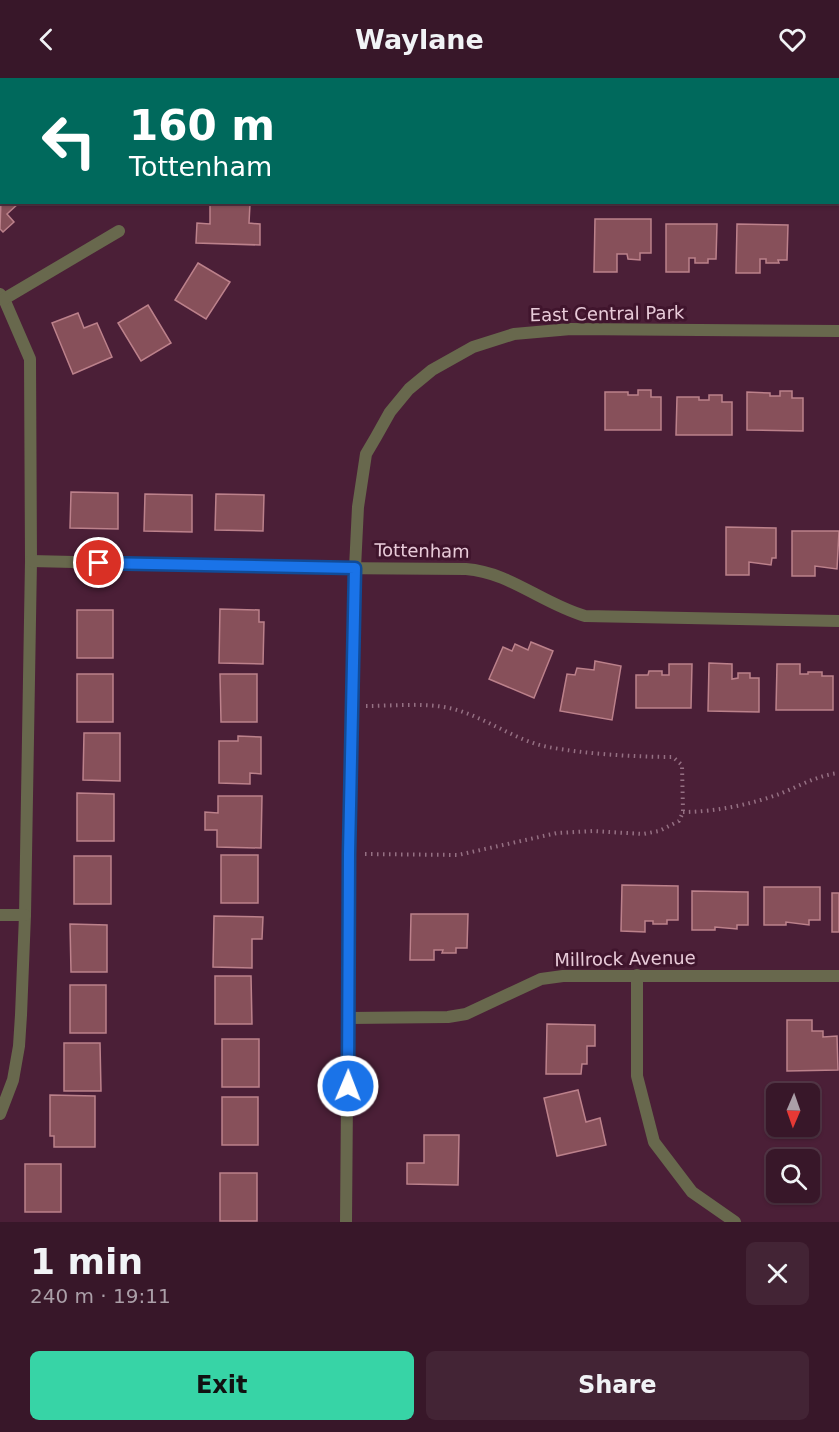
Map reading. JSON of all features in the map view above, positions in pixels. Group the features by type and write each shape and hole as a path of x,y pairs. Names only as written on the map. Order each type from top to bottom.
{"street":[{"path":"0,1114 13,1080 19,1046 25,915 31,561 30,358 2,296 119,231"},
{"name":"East Central Park","path":"346,1222 351,706 358,507 366,454 390,412 409,389 432,370 472,347 514,334 542,330 839,331"},
{"name":"Tottenham","path":"31,561 479,570 504,579 565,610 585,616 839,621"},
{"path":"0,915 25,915"},
{"name":"Millrock Avenue","path":"349,1018 448,1017 466,1014 541,978 594,975 839,976"},
{"path":"637,975 637,1076 654,1142 692,1192 735,1222"}],"path":[{"path":"349,854 458,855 557,833 593,831 643,834 659,831 679,821 683,812 682,765 673,757 646,757 547,747 512,735 462,711 440,706 351,706"},
{"path":"683,812 706,812 729,807 781,793 828,774 839,773"}],"building":[{"path":"1,204 18,204 7,214 14,222 3,232 0,229"},
{"path":"210,204 250,204 249,223 260,224 260,245 196,243 197,223 210,224"},
{"path":"595,219 651,219 651,253 640,253 640,260 628,259 627,254 617,254 617,272 594,272"},
{"path":"666,224 717,224 716,259 708,259 708,263 695,263 695,258 689,258 689,272 666,272"},
{"path":"737,224 788,225 787,260 778,260 779,263 766,263 766,259 760,259 760,273 736,273"},
{"path":"198,263 230,282 206,319 175,300"},
{"path":"148,305 171,343 141,361 118,323"},
{"path":"78,313 84,328 97,323 112,357 73,374 52,323"},
{"path":"638,390 651,390 651,397 661,397 661,430 605,430 605,392 628,392 628,395 638,395"},
{"path":"780,391 792,391 792,398 803,398 803,431 747,430 747,392 780,396"},
{"path":"709,395 722,395 722,402 732,402 732,435 676,435 677,397 699,397 699,400 709,400"},
{"path":"71,492 118,493 118,529 70,528"},
{"path":"145,494 192,495 192,532 144,531"},
{"path":"216,494 264,495 263,531 215,530"},
{"path":"726,527 776,528 776,558 772,558 771,565 749,562 749,575 726,575"},
{"path":"792,531 839,531 837,569 815,566 815,576 792,576"},
{"path":"220,609 259,610 259,622 264,622 263,664 219,663"},
{"path":"77,610 113,610 113,658 77,658"},
{"path":"531,642 553,651 534,698 489,679 503,647 512,651 515,644 528,650"},
{"path":"595,661 621,666 612,720 560,711 567,674 575,675 577,668 594,670"},
{"path":"709,663 732,664 732,679 738,678 738,673 750,673 750,678 759,678 759,712 708,711"},
{"path":"669,664 692,664 691,708 636,708 636,675 648,675 649,671 662,671 662,675 669,675"},
{"path":"777,664 800,664 800,674 822,672 822,676 833,676 833,710 776,710"},
{"path":"77,674 113,674 113,722 77,722"},
{"path":"220,674 257,674 257,722 221,722"},
{"path":"84,733 120,733 120,781 83,780"},
{"path":"238,736 261,737 261,774 250,773 250,784 219,783 219,741 238,741"},
{"path":"77,793 114,794 114,841 77,841"},
{"path":"218,796 262,796 261,848 217,847 217,830 205,830 205,812 218,813"},
{"path":"221,855 258,855 258,903 221,903"},
{"path":"74,856 111,856 111,904 74,904"},
{"path":"622,885 678,886 678,920 667,920 667,924 653,924 653,921 645,921 645,932 621,931"},
{"path":"764,887 820,887 820,920 809,920 809,925 786,922 786,925 764,925"},
{"path":"692,891 748,892 748,925 737,925 737,929 715,927 715,930 692,930"},
{"path":"832,893 839,893 839,932 832,932"},
{"path":"411,914 468,914 467,948 456,948 456,953 442,953 443,950 434,950 434,960 410,960"},
{"path":"214,916 263,917 262,939 252,939 252,968 213,967"},
{"path":"70,924 107,925 107,972 71,972"},
{"path":"215,976 251,976 252,1024 215,1024"},
{"path":"70,985 106,985 106,1033 70,1033"},
{"path":"787,1020 812,1020 812,1031 823,1031 823,1037 837,1036 838,1070 787,1071"},
{"path":"547,1024 595,1025 595,1046 587,1046 587,1064 582,1064 581,1074 546,1074"},
{"path":"222,1039 259,1039 259,1087 222,1087"},
{"path":"64,1043 100,1043 101,1091 64,1091"},
{"path":"578,1090 586,1122 600,1118 606,1145 557,1156 544,1098"},
{"path":"50,1095 95,1096 95,1147 54,1147 54,1136 50,1136"},
{"path":"222,1097 258,1097 258,1145 222,1145"},
{"path":"424,1135 459,1135 458,1185 407,1184 407,1163 424,1163"},
{"path":"25,1164 61,1164 61,1212 25,1212"},
{"path":"220,1173 257,1173 257,1221 220,1221"}],"route":[{"path":"99,563 355,568 349,854 348,1086"}]}
